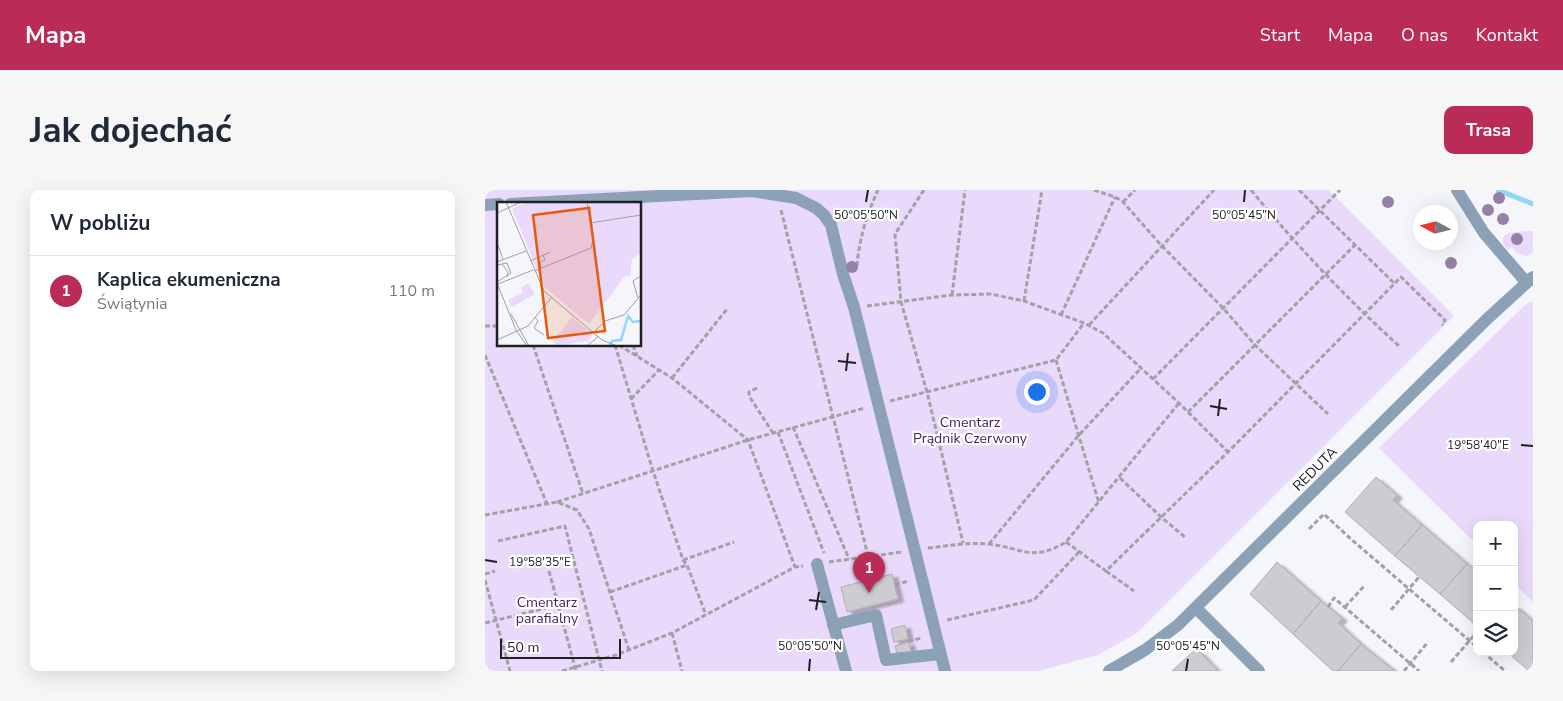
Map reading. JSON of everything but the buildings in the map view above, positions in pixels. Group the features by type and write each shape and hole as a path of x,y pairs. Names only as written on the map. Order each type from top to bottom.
{"street":[{"path":"1457,190 1484,233 1530,280"},
{"path":"531,202 615,194 753,191 796,198 816,208 824,215 831,225 843,274 854,307 913,550 945,671"},
{"name":"REDUTA","path":"1109,671 1133,658 1159,640 1196,608 1479,327 1530,280"},
{"path":"817,564 846,671"},
{"path":"1196,608 1259,671"},
{"path":"833,625 876,615 886,660 940,654"}],"path":[{"path":"857,268 862,233 869,209 879,190"},
{"path":"924,190 895,234 901,302 927,392 963,543"},
{"path":"952,295 965,190"},
{"path":"1024,301 1042,190"},
{"path":"1094,190 1103,192 1123,202 1161,245 1223,308 1255,345 1328,414"},
{"path":"1123,202 1135,190"},
{"path":"1088,325 1214,190"},
{"path":"1251,190 1292,240 1325,275 1364,315 1399,346"},
{"path":"1299,190 1395,284"},
{"path":"1153,379 1340,190"},
{"path":"777,194 831,417 868,556"},
{"path":"1061,314 1115,197"},
{"path":"1188,412 1355,245"},
{"path":"1106,571 1228,452 1401,278 1445,320 1443,325 1446,321 1448,322"},
{"path":"854,307 952,295 991,294 1024,301 1061,314 1103,333 1179,403 1228,452"},
{"path":"672,378 727,308"},
{"path":"485,515 557,502 793,426 1056,360 1084,323"},
{"path":"533,346 583,494"},
{"path":"615,346 653,471 683,560 687,564 706,615"},
{"path":"562,671 575,669 672,633 795,568 748,440 672,378 621,346"},
{"path":"633,346 637,356"},
{"path":"485,355 547,504"},
{"path":"1056,360 1099,503"},
{"path":"989,544 1079,435 1141,368"},
{"path":"631,399 659,370"},
{"path":"757,388 749,392 749,396 776,432 824,553"},
{"path":"817,564 963,543 989,544 1033,553 1051,551 1066,542 1120,478 1179,403"},
{"path":"793,426 849,559"},
{"path":"1120,478 1185,537"},
{"path":"557,502 577,510 589,529 629,650"},
{"path":"1309,529 1324,514 1473,644"},
{"path":"498,541 565,526 602,671"},
{"path":"683,560 734,542"},
{"path":"1066,542 1080,550 1134,591"},
{"path":"932,623 1034,600 1080,550"},
{"path":"610,592 687,564"},
{"path":"485,574 495,571"},
{"path":"549,571 575,669"},
{"path":"1391,610 1419,577"},
{"path":"485,580 510,671"},
{"path":"1345,607 1365,585"},
{"path":"1328,607 1335,598 1419,671"},
{"path":"485,623 558,605"},
{"path":"672,633 682,671"},
{"path":"1451,662 1473,637"},
{"path":"1403,671 1428,642"},
{"path":"1488,656 1505,671"}],"green space":[{"name":"Cmentarz Prądnik Czerwony","path":"485,190 1329,190 1454,316 1137,633 1098,655 1038,671 485,671"},
{"path":"1533,231 1533,252 1527,256 1517,253 1512,247 1508,250 1503,244 1503,237 1510,233"},
{"path":"1533,301 1533,602 1518,587 1518,521 1473,521 1473,541 1379,448 1525,305"}],"waterway":[{"path":"1498,190 1533,204"}],"place":[{"name":"Kaplica ekumeniczna","path":"869,593"}],"park label":[{"name":"Cmentarz parafialny","path":"547,610"}]}
